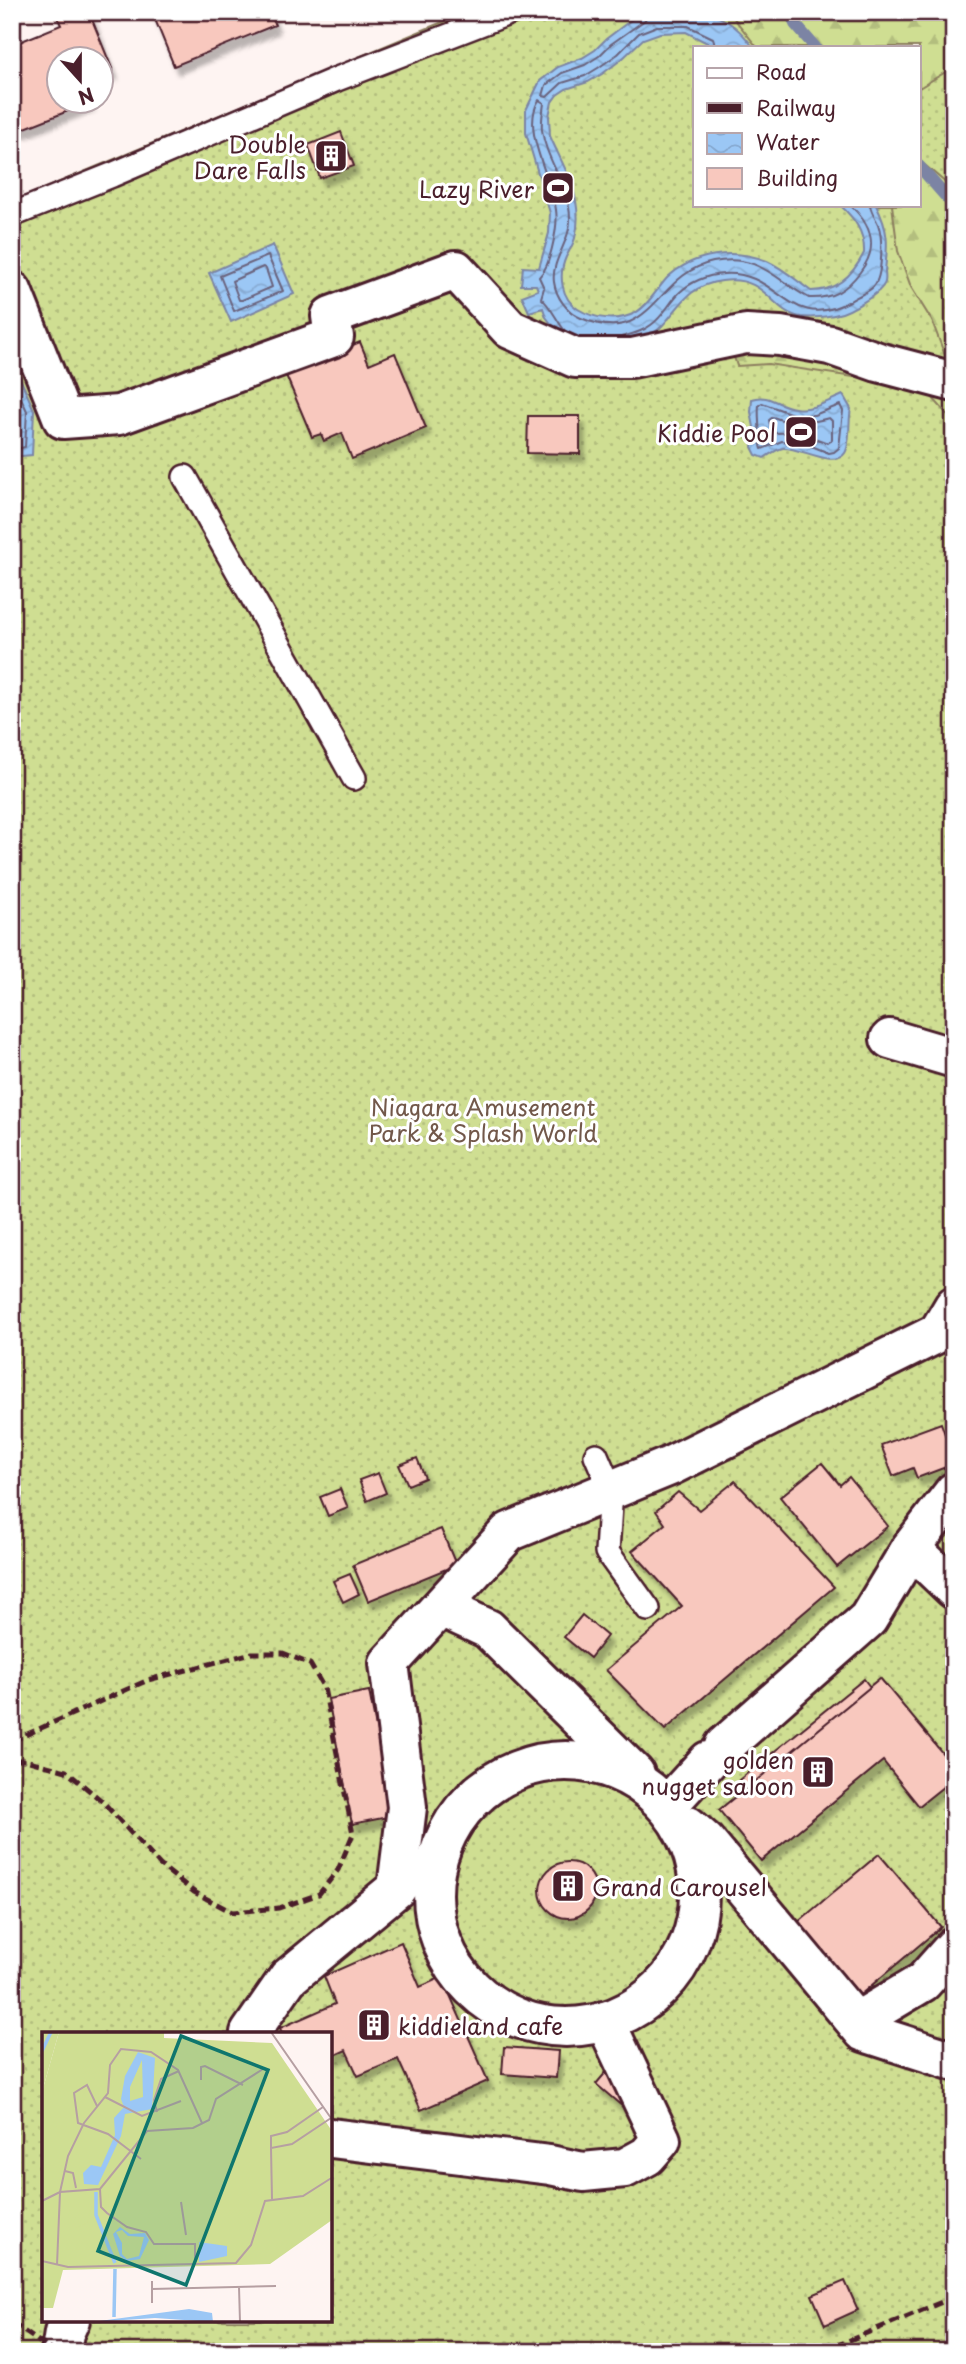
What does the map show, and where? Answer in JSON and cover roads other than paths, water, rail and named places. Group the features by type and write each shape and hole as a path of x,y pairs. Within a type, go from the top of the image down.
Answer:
{"street":[{"path":"12,291 63,419 120,415 334,337 331,316 456,270 510,329 575,358 632,358 746,334 780,336 830,345 878,362 954,382"},
{"path":"890,1039 954,1058"},
{"path":"251,2032 288,1979 397,1888 407,1807 389,1663 509,1532 670,1466 938,1333 954,1306"},
{"path":"667,1806 716,1754 868,1619 911,1548 954,1492"},
{"path":"911,1548 954,1589"},
{"path":"441,1607 488,1629 705,1841 864,2032 954,2061"},
{"path":"587,1762 631,1777 667,1806 689,1841 700,1881 697,1923 682,1961 655,1993 620,2016 605,2021 580,2027 539,2025 500,2010 464,1981 441,1941 432,1896 440,1850 462,1810 498,1780 541,1763 587,1762"},
{"path":"856,2022 923,1982 954,1947"},
{"path":"332,2138 550,2165 583,2172 625,2168 647,2156 661,2140 605,2021"},
{"path":"61,2352 64,2333 70,2322"}],"lane":[{"path":"12,215 125,170 337,79 510,12"},
{"path":"185,477 354,778"},
{"path":"596,1455 611,1490 607,1552 648,1609"}],"water":[{"name":"Lazy River","path":"651,12 708,14 731,24 752,46 713,46 686,32 660,33 643,39 602,74 566,89 552,102 549,116 550,136 572,185 577,210 575,238 562,271 563,286 572,304 591,315 606,318 628,316 644,307 667,278 677,270 701,258 728,254 767,261 811,291 829,288 849,275 864,253 863,238 858,226 841,206 876,206 883,222 887,245 885,281 872,296 843,313 801,317 791,314 749,283 722,281 695,291 654,333 642,339 627,341 563,339 546,317 543,308 529,312 522,296 538,290 536,285 521,285 523,267 539,268 549,233 550,213 526,133 526,110 540,81 558,67 595,50 635,17"},
{"path":"273,245 294,294 231,322 209,273"},
{"path":"12,360 34,410 32,455 12,457"},
{"name":"Kiddie Pool","path":"843,395 851,409 848,444 845,453 840,457 825,458 783,448 764,458 756,455 752,447 752,399 769,399 801,409 820,405"}],"waterway":[{"path":"790,12 795,24 814,46"},
{"path":"920,167 954,206"}],"railway":[{"path":"12,1741 148,1680 252,1653 283,1653 310,1664 324,1688 353,1834 338,1870 319,1894 279,1908 232,1912 194,1892 160,1865 103,1802 66,1771 25,1760 12,1760"},
{"path":"821,2352 954,2297"},
{"path":"12,2323 54,2352"}],"place":[{"name":"Double Dare Falls","path":"331,156"},
{"name":"Lazy River","path":"558,188"},
{"name":"Kiddie Pool","path":"801,432"},
{"name":"golden nugget saloon","path":"818,1772"},
{"name":"Grand Carousel","path":"568,1886"},
{"name":"kiddieland cafe","path":"374,2025"}],"park label":[{"name":"Niagara Amusement Park & Splash World","path":"483,1119"}]}
